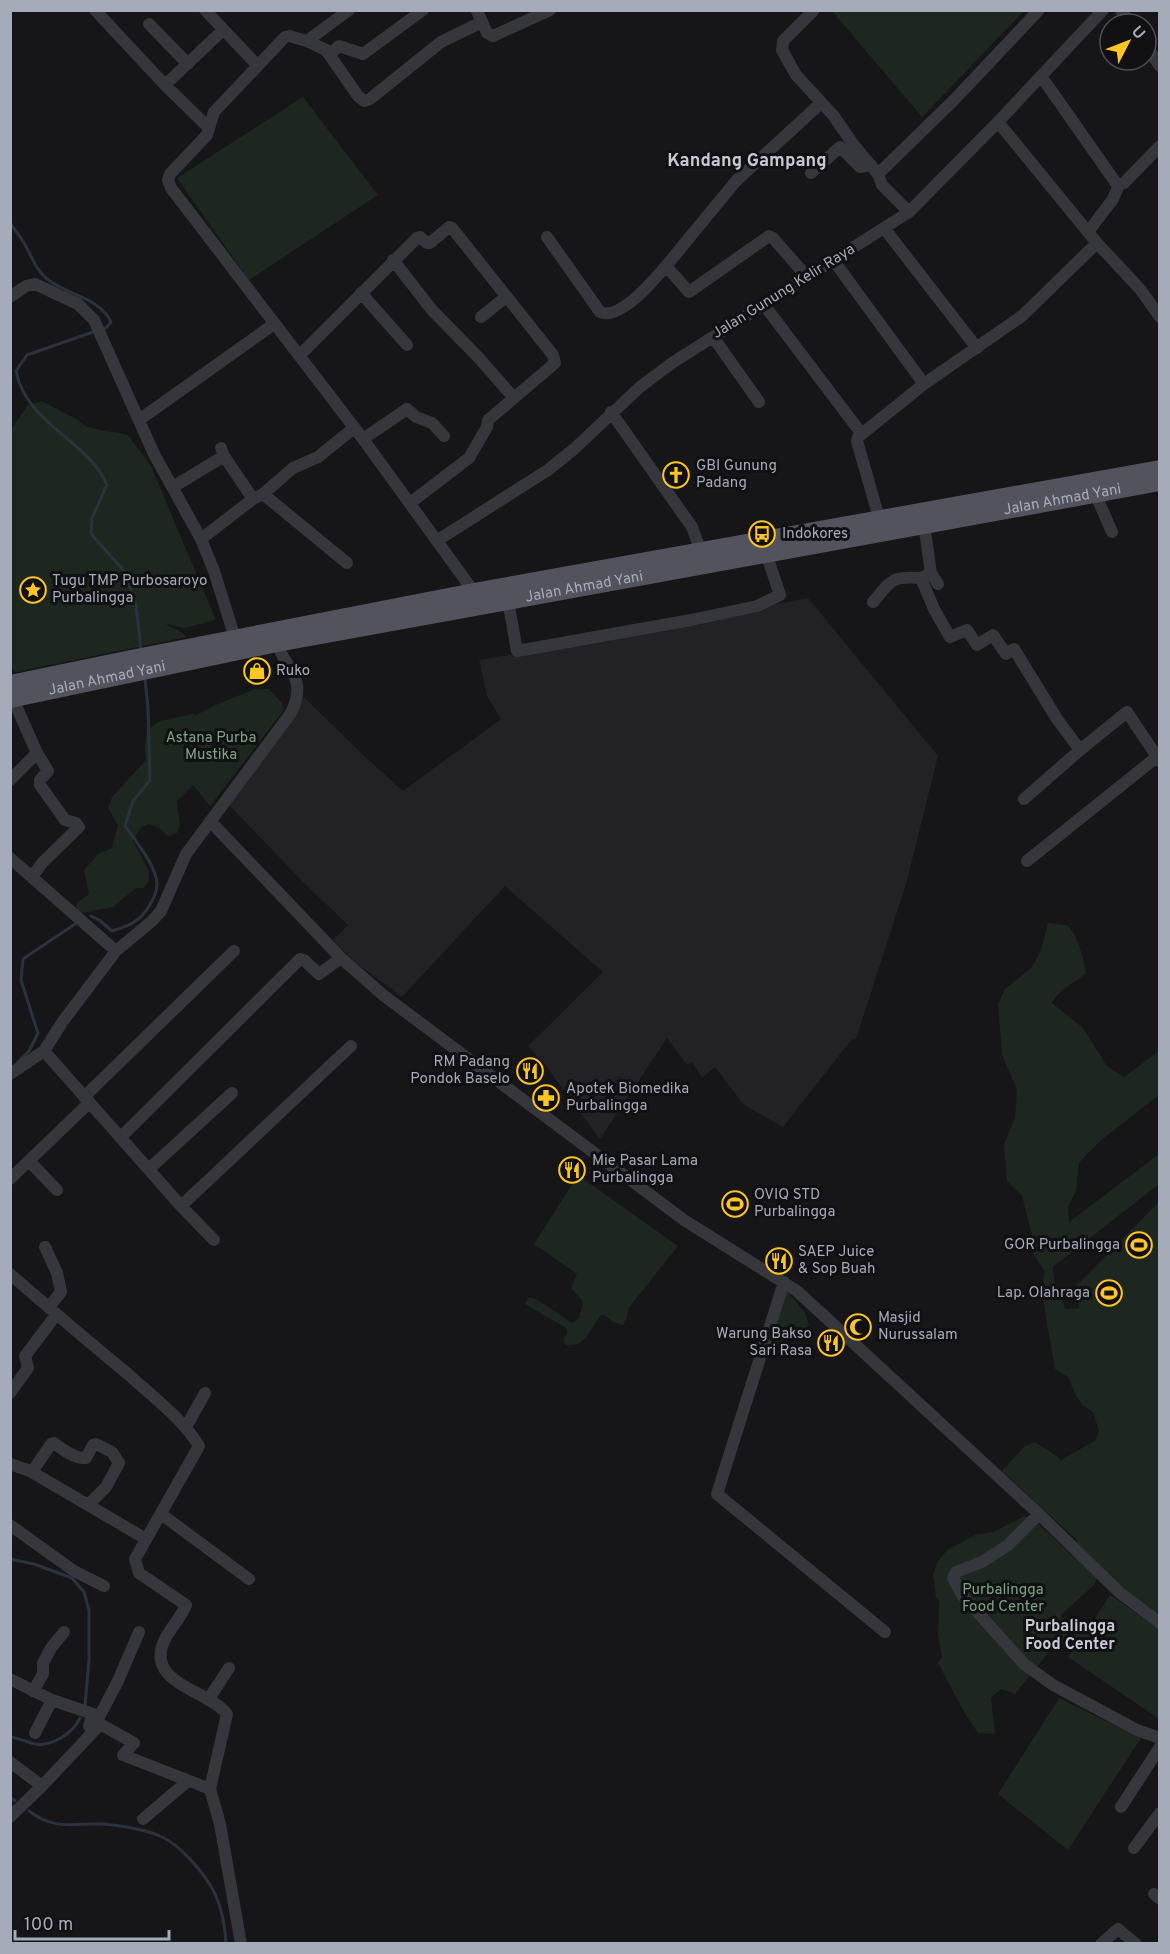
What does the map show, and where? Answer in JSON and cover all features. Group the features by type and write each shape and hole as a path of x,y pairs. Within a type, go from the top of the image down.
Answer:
{"main road":[{"name":"Jalan Ahmad Yani","path":"11,694 139,664 275,637 881,525 1160,469"},
{"name":"Jalan Ahmad Yani","path":"881,525 924,524 1160,482"},
{"name":"Jalan Ahmad Yani","path":"139,664 235,638 275,637 474,592 506,593"}],"street":[{"path":"95,10 165,86 209,128"},
{"path":"205,10 257,64"},
{"path":"307,41 349,10"},
{"path":"330,54 339,46 363,54 423,10"},
{"path":"474,592 363,439 168,183 170,174 207,135 214,112 285,37 290,36 323,48 330,54 361,100 367,100 433,48 479,17 488,33 493,36 529,15 550,10"},
{"path":"814,10 781,45 785,57 818,106 840,124 903,216"},
{"path":"870,168 954,100 1039,10"},
{"name":"Jalan Gunung Kelir Raya","path":"438,540 548,470 574,449 640,387 674,362 903,216 998,122 1102,11"},
{"path":"149,24 188,63"},
{"path":"165,86 223,30"},
{"path":"1041,76 1111,178 1119,185"},
{"path":"547,237 600,312 608,314 635,299 666,266 736,181 818,106"},
{"path":"998,122 1097,243 1140,289 1160,317"},
{"path":"1088,232 1113,199 1119,185 1124,183 1160,146"},
{"path":"811,173 840,147 870,168"},
{"path":"299,356 417,238 420,237 430,243 447,227 451,227 556,361 488,420 486,429 469,458 410,503"},
{"path":"884,228 977,348"},
{"path":"666,266 688,292 769,236 808,278"},
{"path":"881,525 856,441 861,433 924,384 1022,316 1097,243"},
{"path":"393,260 432,310 514,398"},
{"path":"834,261 924,384"},
{"path":"10,297 26,286 35,284 78,304 94,320 154,454 201,539 214,571 235,638"},
{"path":"361,293 407,345"},
{"path":"481,317 506,297"},
{"path":"765,306 861,433"},
{"path":"139,420 274,324"},
{"path":"713,336 759,402"},
{"path":"363,439 406,409 416,417 432,423 444,436"},
{"path":"612,412 692,527 702,557"},
{"path":"201,539 293,468 318,457 354,428"},
{"path":"173,487 222,452 258,497 347,562"},
{"path":"1095,493 1112,532"},
{"path":"924,524 934,609 950,637 967,630 976,645 993,635 1006,654 1014,650 1057,719 1080,750"},
{"path":"506,593 517,651 653,628 757,606 780,596 773,544"},
{"path":"873,602 892,580 930,578"},
{"path":"10,1074 44,1051 63,1020 116,951 161,911 186,854 291,713 299,694 296,678 275,637"},
{"path":"11,694 37,753 48,771 40,780 40,785 65,820 76,823 79,827 43,862 32,877"},
{"path":"1024,800 1127,712 1158,755 1027,861"},
{"path":"10,780 37,753"},
{"path":"210,821 340,958 383,994 684,1220 730,1251 784,1282 823,1315 1039,1514 1120,1593 1160,1623"},
{"path":"10,858 116,951"},
{"path":"10,1179 234,951"},
{"path":"121,1137 300,959 319,974 340,958"},
{"path":"181,1206 351,1046"},
{"path":"44,1051 214,1240"},
{"path":"148,1169 232,1093"},
{"path":"29,1161 57,1190"},
{"path":"10,1393 28,1368 26,1356 61,1292 57,1274 45,1247"},
{"path":"10,1274 152,1395 186,1427 188,1434 198,1446 135,1559 139,1573 186,1605 165,1641 160,1662 180,1683 221,1707 227,1714 210,1789 220,1824 241,1944"},
{"path":"784,1282 717,1494 885,1632"},
{"path":"186,1427 205,1393"},
{"path":"32,1472 54,1443 82,1459 86,1458 93,1445 96,1444 112,1452 119,1463 106,1486 88,1505"},
{"path":"10,1464 32,1472 146,1539"},
{"path":"160,1514 249,1579"},
{"path":"1039,1514 1008,1545 982,1562 956,1572 954,1582 963,1596 1024,1664 1053,1685 1137,1730 1160,1738"},
{"path":"10,1525 74,1570 104,1586"},
{"path":"33,1690 43,1674 43,1663 51,1648 64,1632"},
{"path":"10,1679 99,1717 118,1681 139,1632"},
{"path":"208,1700 229,1668"},
{"path":"35,1733 58,1701"},
{"path":"93,1714 89,1726 93,1732"},
{"path":"10,1817 100,1724 134,1743 123,1755 210,1789"},
{"path":"1121,1807 1160,1747"},
{"path":"10,1762 42,1786"},
{"path":"143,1819 188,1781"},
{"path":"1134,1848 1160,1813"},
{"path":"1101,1944 1118,1929 1136,1944"}],"shaded area":[{"path":"808,598 938,756 906,884 856,1039 851,1040 783,1127 744,1105 715,1067 702,1078 692,1062 687,1065 667,1038 600,1139 545,1065 528,1046 603,972 505,886 402,997 355,962 333,940 348,925 229,805 304,697 403,791 501,719 487,696 479,660"}],"green space":[{"path":"832,11 1024,11 922,117"},
{"path":"303,97 378,195 249,280 177,178"},
{"path":"42,401 87,427 128,435 151,466 216,620 184,628 165,624 187,637 15,672 11,667 11,429 28,405"},
{"name":"Astana Purba Mustika","path":"255,689 269,689 282,703 284,710 210,806 193,785 177,801 180,824 177,833 168,836 159,828 149,824 141,827 133,841 148,869 149,881 143,888 136,888 113,907 81,913 77,910 77,903 89,894 84,870 98,854 112,848 118,825 108,808 112,797 146,760 145,746 149,729 161,721 196,715"},
{"path":"1048,923 1067,925 1071,930 1080,948 1086,973 1063,990 1052,1003 1083,1028 1107,1066 1124,1077 1159,1051 1159,1095 1100,1141 1079,1163 1076,1191 1068,1207 1069,1222 1159,1154 1159,1184 1053,1267 1054,1278 1065,1309 1080,1308 1074,1296 1075,1287 1159,1202 1159,1619 1132,1600 1078,1548 1077,1540 1002,1471 1024,1447 1034,1442 1061,1460 1096,1440 1099,1431 1093,1412 1082,1405 1068,1377 1055,1369 1044,1304 1045,1272 1033,1253 1033,1239 1022,1196 1007,1181 1004,1144 1015,1118 1017,1089 1002,1055 998,1004 1005,989 1032,967 1041,950"},
{"path":"578,1175 678,1246 628,1309 623,1325 601,1315 582,1341 578,1344 566,1345 563,1340 567,1333 566,1328 525,1304 529,1297 538,1300 572,1323 579,1318 583,1302 571,1288 577,1274 534,1244"},
{"path":"788,1292 805,1313 809,1325 790,1340 768,1346 771,1303"},
{"path":"1024,1516 1035,1521 1097,1578 1094,1585 1061,1616 1068,1621 1079,1623 1086,1632 1110,1595 1159,1629 1159,1719 1068,1657 1072,1651 1054,1646 1015,1694 1001,1689 991,1698 995,1734 978,1733 964,1712 938,1663 942,1657 938,1635 939,1600 936,1597 933,1575 937,1563 947,1550 975,1535 993,1532"},
{"path":"1059,1698 1141,1738 1068,1850 998,1794"}],"waterway":[{"path":"10,223 45,277 92,303 106,314 111,322 102,329"},
{"path":"96,331 27,355 16,371 22,389 32,405 44,419 87,456 107,485 92,518 91,534 125,572 136,605 141,650"},
{"path":"91,916 112,931 123,927 142,916 156,890 156,877 153,870 145,854 125,826 133,801 150,780 145,678"},
{"path":"18,1062 29,1051 38,1033 21,980 23,959 75,924"},
{"path":"10,1559 34,1564 72,1578 84,1592 89,1610 89,1659 85,1706"},
{"path":"10,1737 35,1744 48,1743 67,1734 80,1718"},
{"path":"10,1797 15,1801"},
{"path":"29,1811 56,1824 104,1824 126,1827 149,1832 169,1841 191,1860 213,1890 222,1916 226,1944"}],"place":[{"name":"GBI Gunung Padang","path":"676,475"},
{"name":"Indokores","path":"762,534"},
{"name":"Tugu TMP Purbosaroyo Purbalingga","path":"33,590"},
{"name":"Ruko","path":"257,671"},
{"name":"RM Padang Pondok Baselo","path":"530,1071"},
{"name":"Apotek Biomedika Purbalingga","path":"546,1098"},
{"name":"Mie Pasar Lama Purbalingga","path":"572,1170"},
{"name":"OVIQ STD Purbalingga","path":"735,1204"},
{"name":"GOR Purbalingga","path":"1139,1245"},
{"name":"SAEP Juice & Sop Buah","path":"779,1261"},
{"name":"Lap. Olahraga","path":"1109,1293"},
{"name":"Masjid Nurussalam","path":"858,1327"},
{"name":"Warung Bakso Sari Rasa","path":"831,1343"}],"district":[{"name":"Kandang Gampang","path":"747,161"},
{"name":"Purbalingga Food Center","path":"1070,1636"}]}
